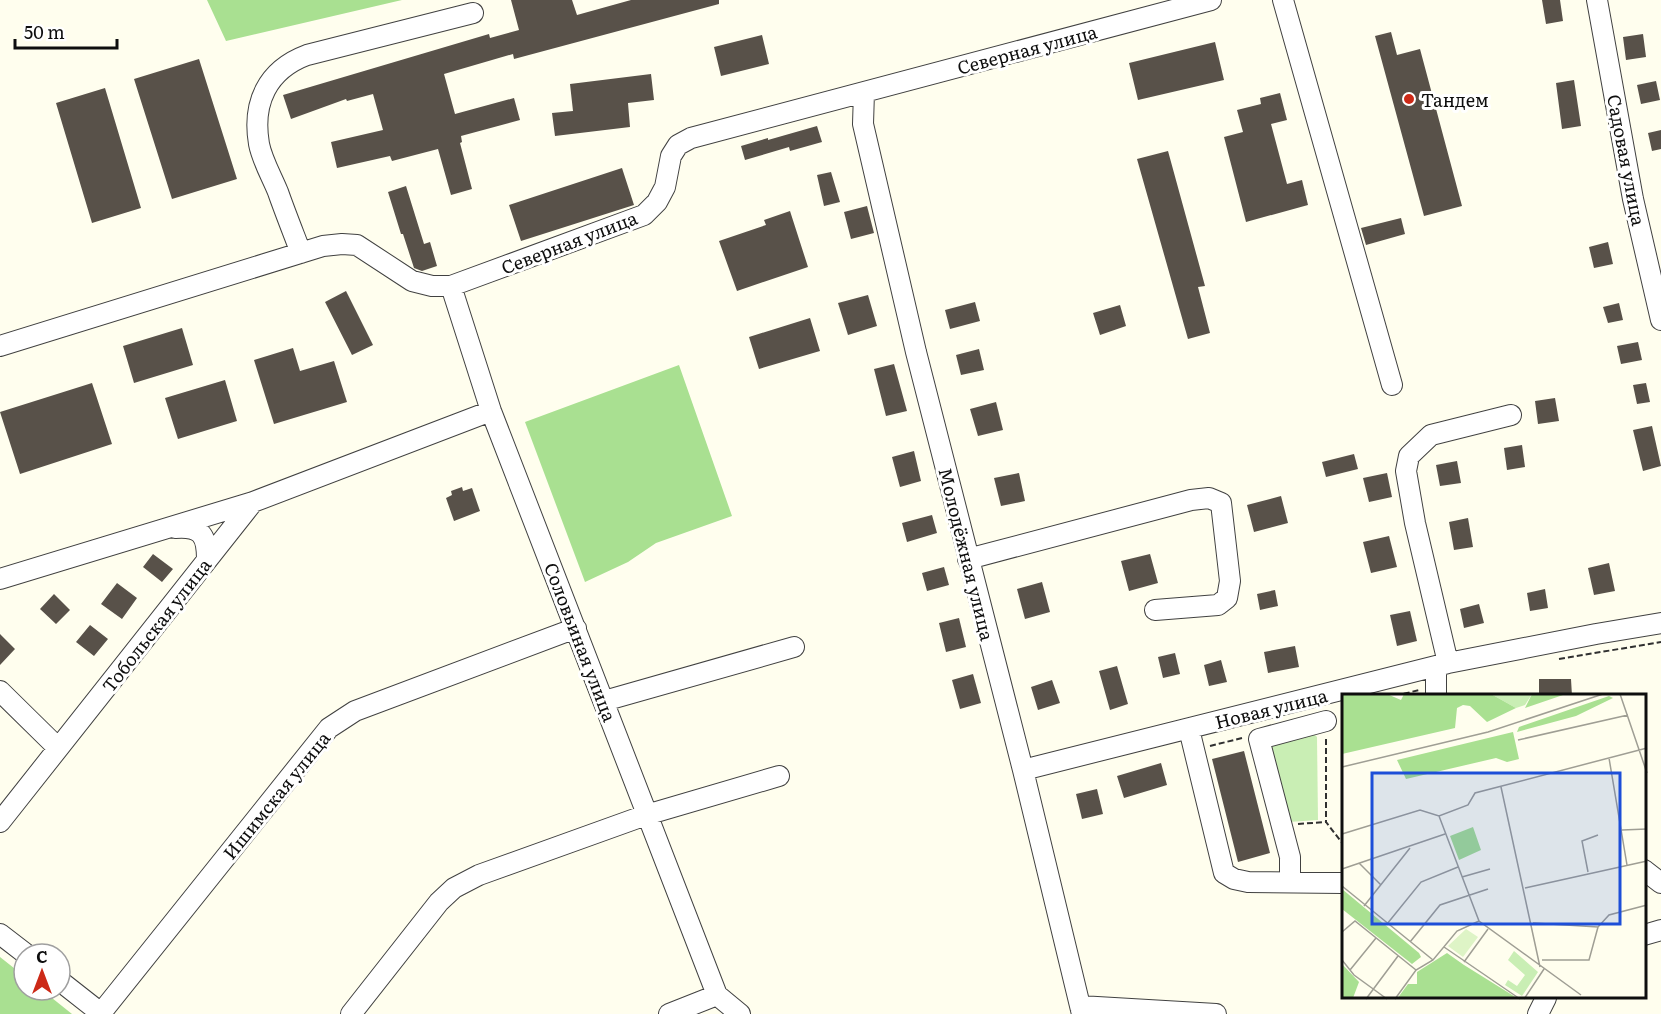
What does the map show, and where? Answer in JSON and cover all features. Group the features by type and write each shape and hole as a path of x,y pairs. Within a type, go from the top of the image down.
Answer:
{"street":[{"name":"Северная улица","path":"0,346 323,246 357,245 412,281 432,286 451,286 644,215 657,202 665,187 671,156 678,145 691,138 1211,0"},
{"path":"1283,0 1392,385"},
{"name":"Садовая улица","path":"1597,0 1633,199 1661,320"},
{"path":"301,253 260,146 259,110 264,90 275,75 291,61 307,55 473,13"},
{"name":"Молодёжная улица","path":"864,92 863,124 916,352 1023,770 1081,1010"},
{"name":"Соловьиная улица","path":"451,286 491,411 717,995"},
{"path":"0,579 253,502 491,411"},
{"path":"1439,677 1406,471 1409,456 1431,435 1510,415"},
{"path":"968,560 1191,500 1209,498 1221,502 1230,581 1227,598 1218,605 1155,610"},
{"name":"Тобольская улица","path":"0,822 253,502"},
{"path":"167,528 186,527 198,530 204,536 207,559"},
{"name":"Новая улица","path":"1357,694 1439,677 1596,634 1661,623"},
{"name":"Ишимская улица","path":"101,1014 329,728 355,711 576,628"},
{"path":"603,701 794,647"},
{"path":"0,691 58,748"},
{"name":"Новая улица","path":"1023,770 1189,729 1342,697"},
{"path":"1290,882 1290,858 1259,739 1326,721"},
{"path":"1189,729 1224,873 1234,879 1248,882 1342,883"},
{"path":"351,1014 439,902 454,888 479,875 646,816 779,776"},
{"path":"1646,872 1661,884"},
{"path":"1646,934 1661,930"},
{"path":"0,934 12,943"},
{"path":"72,991 101,1014"},
{"path":"669,1014 717,995 740,1014"},
{"path":"1538,1014 1546,999"},
{"path":"1081,1010 1216,1014"}],"path":[{"path":"1558,660 1661,642"},
{"path":"1400,694 1439,677"},
{"path":"1326,721 1326,822 1342,843"},
{"path":"1208,747 1242,738"},
{"path":"1282,825 1326,822"}],"green space":[{"path":"207,0 402,0 226,41"},
{"path":"679,365 732,516 656,543 628,562 585,582 525,422"},
{"path":"1311,731 1317,737 1318,820 1289,822 1265,742"},
{"path":"0,957 12,966 12,1002 57,1002 72,1014 0,1014"}],"building":[{"path":"511,0 572,0 577,15 631,0 719,0 719,4 514,59 513,54 444,74 455,114 514,98 520,120 461,136 462,142 460,143 472,189 451,195 438,149 392,161 390,156 337,168 331,142 383,130 373,94 347,101 346,99 291,119 283,95 489,34 490,38 519,30"},
{"path":"1542,0 1560,0 1563,21 1546,24"},
{"path":"1391,32 1397,55 1420,49 1462,206 1424,216 1375,36"},
{"path":"1643,34 1646,57 1626,60 1623,37"},
{"path":"762,35 769,64 721,76 714,47"},
{"path":"1215,42 1224,80 1138,100 1129,63"},
{"path":"199,59 237,179 172,199 134,79"},
{"path":"651,74 654,100 628,103 630,127 555,136 552,113 573,111 570,84"},
{"path":"1574,80 1581,126 1562,129 1556,83"},
{"path":"1656,81 1660,100 1641,104 1637,85"},
{"path":"105,88 141,208 92,223 56,103"},
{"path":"1280,93 1287,120 1271,124 1287,184 1302,180 1308,205 1246,222 1224,137 1243,132 1237,110 1261,104 1260,98"},
{"path":"817,126 822,142 790,151 789,147 745,160 741,146"},
{"path":"1661,130 1661,149 1652,151 1648,133"},
{"path":"1168,151 1205,286 1198,287 1210,333 1188,339 1137,159"},
{"path":"622,168 634,205 521,241 509,205"},
{"path":"831,172 840,202 824,206 817,175"},
{"path":"406,186 424,244 430,242 437,266 422,271 414,268 388,192"},
{"path":"867,206 874,233 851,239 844,212"},
{"path":"790,211 808,267 737,291 719,241 766,225 764,220"},
{"path":"1401,218 1405,234 1366,245 1361,228"},
{"path":"1608,242 1613,264 1594,268 1589,247"},
{"path":"346,291 373,345 352,355 325,302"},
{"path":"868,295 877,326 848,335 838,303"},
{"path":"975,302 980,321 950,329 945,310"},
{"path":"1619,303 1623,320 1608,323 1603,307"},
{"path":"1120,305 1126,326 1100,335 1093,313"},
{"path":"810,318 820,351 759,369 749,337"},
{"path":"182,328 193,365 134,383 123,346"},
{"path":"1638,342 1642,360 1621,364 1617,346"},
{"path":"293,348 300,371 334,361 347,402 274,424 254,360"},
{"path":"979,349 984,370 961,375 956,355"},
{"path":"894,364 907,411 886,416 874,369"},
{"path":"225,380 237,421 178,439 165,398"},
{"path":"92,383 112,444 20,474 0,412"},
{"path":"1646,383 1650,402 1637,404 1633,385"},
{"path":"1555,398 1559,421 1538,424 1535,401"},
{"path":"996,402 1003,430 978,436 970,409"},
{"path":"1652,426 1661,466 1643,471 1633,430"},
{"path":"1522,445 1525,467 1507,470 1504,448"},
{"path":"914,451 921,481 900,487 892,457"},
{"path":"1354,454 1358,469 1326,477 1322,462"},
{"path":"1457,461 1461,483 1440,486 1436,465"},
{"path":"1019,473 1025,501 1001,506 994,478"},
{"path":"1387,473 1392,497 1369,502 1363,478"},
{"path":"462,487 463,491 472,488 480,511 454,521 446,498 452,495 451,491"},
{"path":"1281,496 1288,523 1254,532 1247,505"},
{"path":"932,515 937,533 907,542 902,523"},
{"path":"1468,518 1473,547 1454,550 1449,522"},
{"path":"1389,536 1397,567 1371,573 1363,542"},
{"path":"153,554 173,569 162,582 143,567"},
{"path":"1150,554 1158,583 1129,591 1121,561"},
{"path":"1609,563 1615,591 1594,595 1588,568"},
{"path":"944,567 949,585 927,591 922,573"},
{"path":"1042,582 1050,612 1025,619 1017,589"},
{"path":"117,583 137,598 122,619 101,604"},
{"path":"1545,589 1548,608 1530,611 1527,593"},
{"path":"1275,590 1278,606 1260,610 1257,594"},
{"path":"54,594 70,610 56,624 40,609"},
{"path":"1479,604 1484,623 1464,628 1460,609"},
{"path":"1410,611 1417,641 1397,646 1390,615"},
{"path":"959,618 966,647 946,652 939,623"},
{"path":"90,625 108,639 94,656 76,642"},
{"path":"0,634 15,649 0,665"},
{"path":"1295,646 1299,667 1268,673 1264,652"},
{"path":"1175,653 1180,674 1163,678 1158,657"},
{"path":"1221,660 1227,682 1209,686 1204,665"},
{"path":"1117,666 1128,704 1110,710 1099,671"},
{"path":"973,674 981,703 960,709 952,680"},
{"path":"1539,679 1571,679 1572,694 1539,694"},
{"path":"1052,680 1060,703 1038,710 1031,687"},
{"path":"1244,751 1270,853 1238,862 1212,759"},
{"path":"1161,763 1167,785 1124,798 1117,776"},
{"path":"1097,789 1103,814 1082,819 1076,794"}],"place":[{"name":"Тандем","path":"1409,99"}]}
